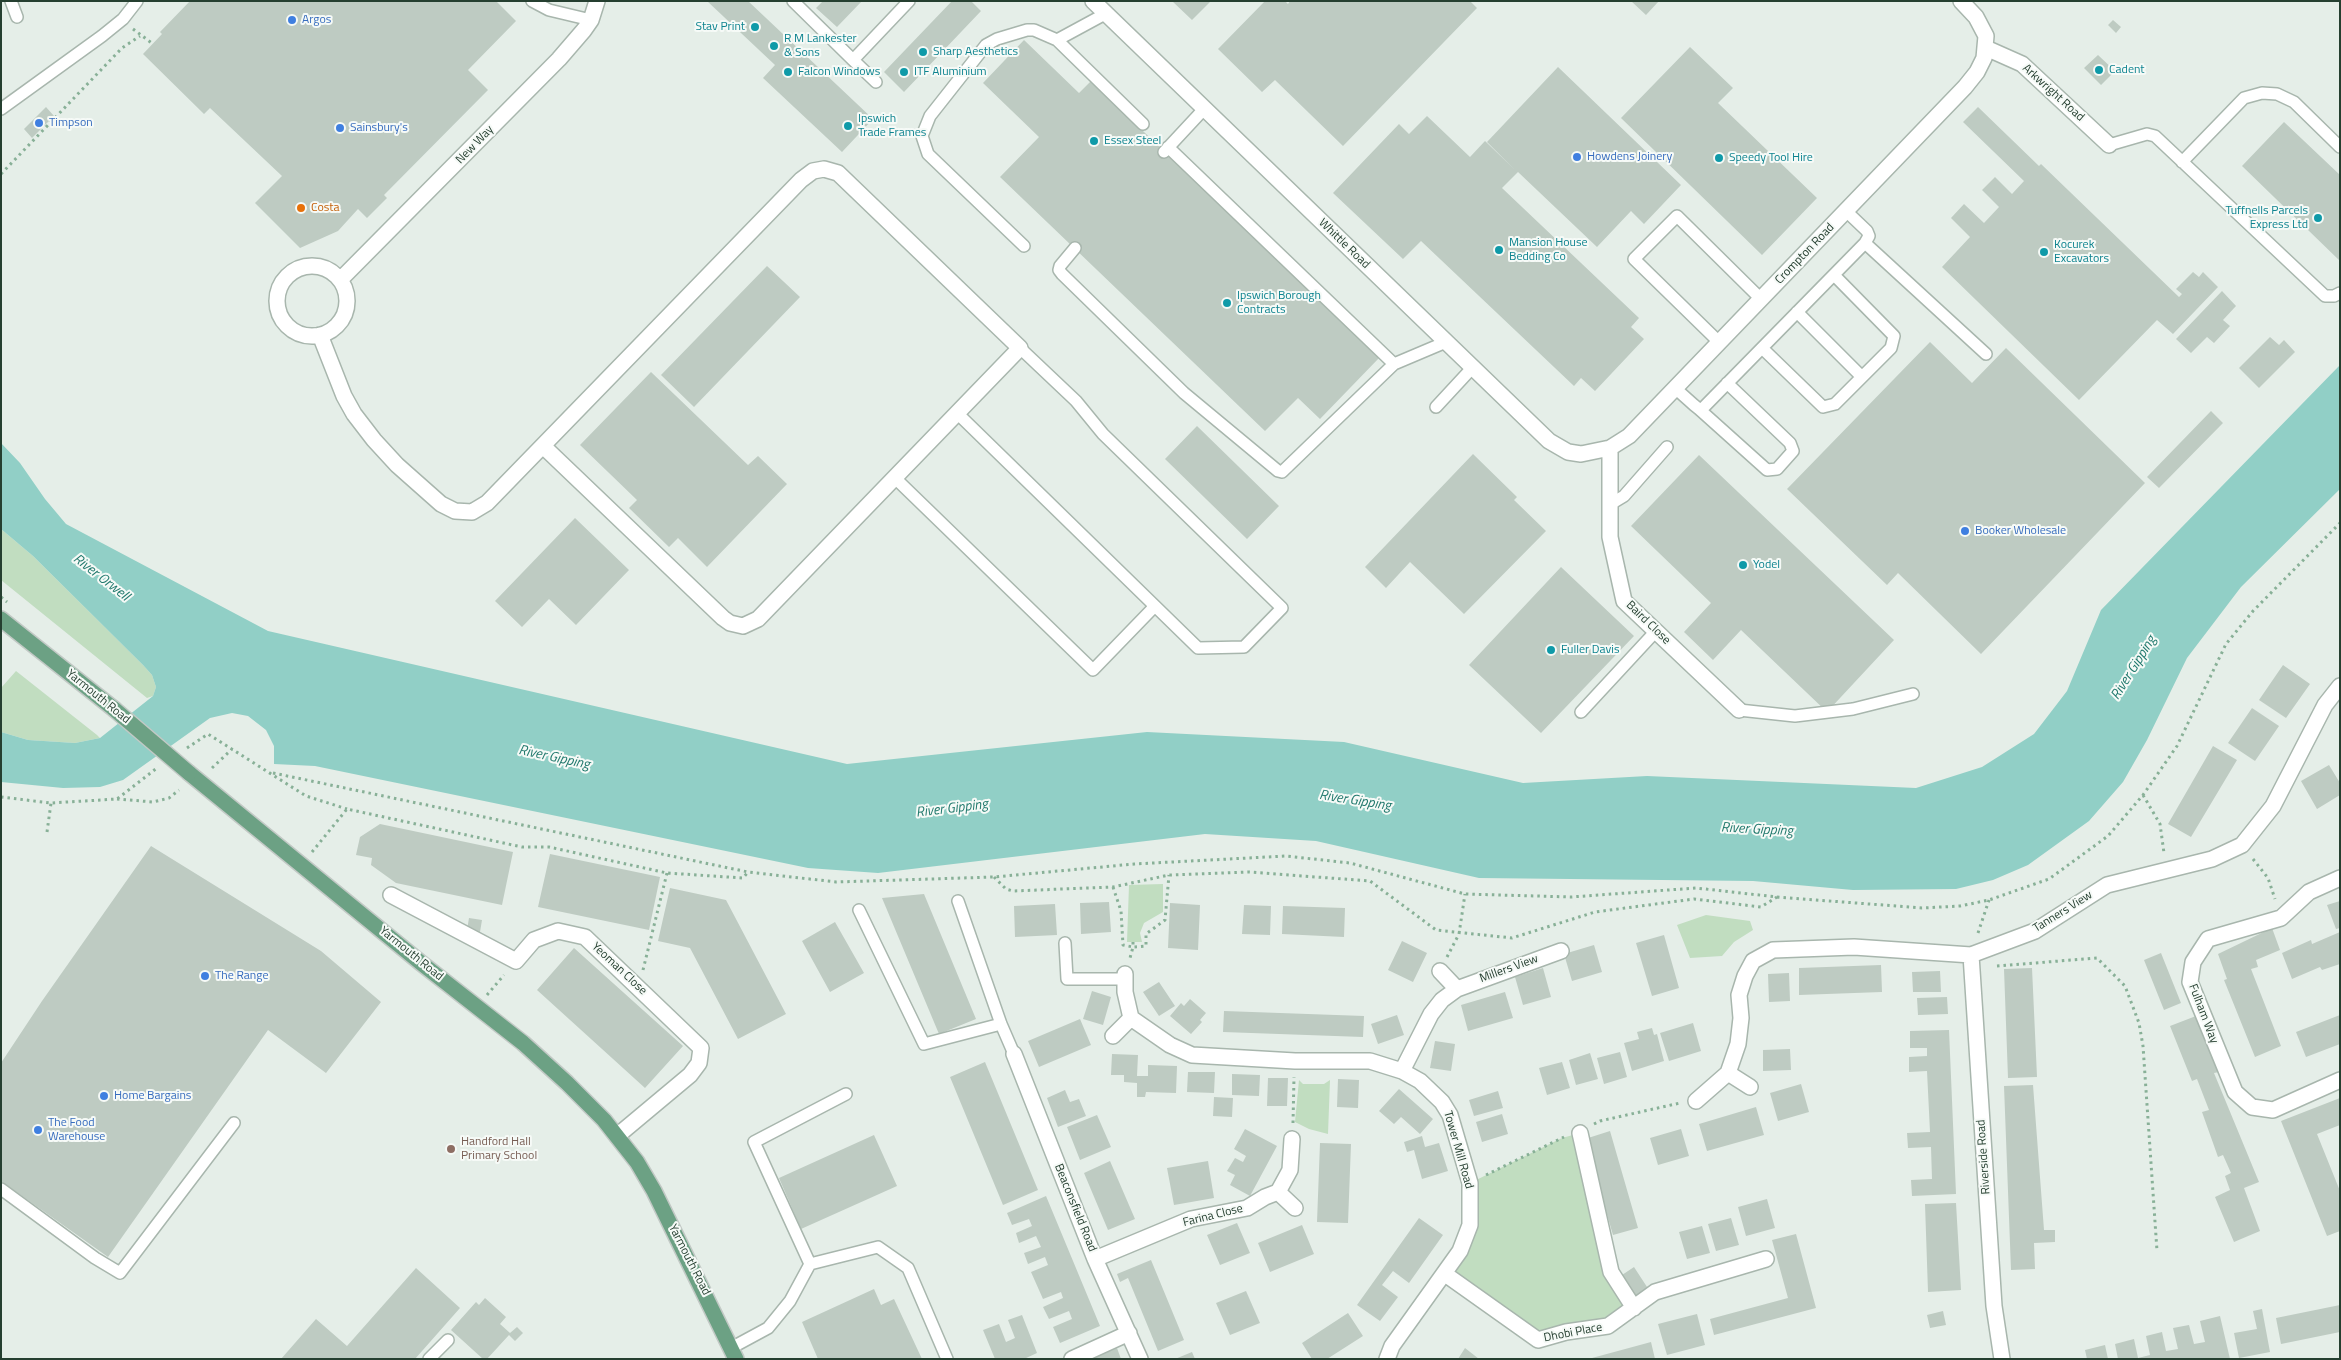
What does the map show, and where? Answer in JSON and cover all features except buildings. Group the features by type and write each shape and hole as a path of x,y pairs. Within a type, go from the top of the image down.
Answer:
{"main road":[{"name":"Yarmouth Road","path":"1,619 114,709 421,963 523,1043 567,1083 617,1136 654,1190 734,1353"}],"street":[{"name":"New Way","path":"340,280 580,36 591,20 597,1"},
{"name":"Whittle Road","path":"1093,1 1446,342 1558,446 1568,452 1581,454 1610,448"},
{"path":"1961,1 1982,26 1986,36 1986,48"},
{"name":"Arkwright Road","path":"1986,48 2022,64 2109,145"},
{"name":"Crompton Road","path":"1610,448 1629,436 1965,87 1977,72 1986,48"},
{"path":"320,335 344,396 364,428 397,465 448,509 463,512 479,508 543,446 801,180 818,169 838,173 1020,348 758,620 743,626 730,623 723,618 543,446"},
{"path":"310,266 324,268 340,280 347,298 346,308 337,325 320,335 300,334 284,322 276,304 280,284 295,270 310,266"},
{"name":"Baird Close","path":"1610,448 1610,537 1624,601 1739,710"},
{"name":"Tanners View","path":"1696,1101 1728,1073 1738,1044 1741,1018 1739,995 1744,976 1753,961 1773,950 1854,947 1972,961 2035,931 2107,885 2212,859 2242,845 2273,806 2325,705 2340,686"},
{"name":"Fulham Way","path":"2340,878 2309,892 2281,918 2208,939 2193,962 2190,982 2235,1092 2252,1107 2273,1110 2340,1080"},
{"path":"391,895 516,961"},
{"name":"Yeoman Close","path":"516,961 534,940 558,932 586,937 701,1048 699,1063 690,1075 617,1136"},
{"name":"Millers View","path":"1402,1071 1431,1014 1442,1000 1458,989 1561,951"},
{"name":"Riverside Road","path":"1972,961 1994,1306 2002,1359"},
{"path":"1440,971 1458,989"},
{"path":"1112,1036 1132,1018 1125,992 1125,977"},
{"name":"Tower Mill Road","path":"1132,1018 1170,1045 1192,1055 1295,1061 1370,1061 1402,1071 1420,1081 1442,1102 1450,1115 1470,1183 1470,1225 1460,1251 1392,1346 1387,1359"},
{"name":"Beaconsfield Road","path":"1014,1054 1095,1259 1140,1359"},
{"path":"1728,1073 1750,1087"},
{"path":"1580,1133 1611,1272 1634,1308"},
{"path":"1292,1139 1290,1170 1278,1192 1295,1208"},
{"name":"Farina Close","path":"1095,1259 1191,1219 1247,1208 1265,1196 1278,1192"},
{"name":"Dhobi Place","path":"1445,1274 1538,1340 1566,1332 1608,1326 1654,1292 1766,1259"},
{"path":"1072,1359 1129,1333"}],"lane":[{"path":"11,1 17,17"},
{"path":"1,109 102,36 122,19 137,1"},
{"path":"532,1 549,10 591,20"},
{"path":"793,1 876,82"},
{"path":"853,60 909,1"},
{"path":"1057,40 1105,14"},
{"path":"1024,246 928,154 922,136 930,116 986,45 996,39 1027,30 1034,30 1057,40 1143,124"},
{"path":"2182,162 2244,98 2262,93 2277,94 2294,102 2340,147"},
{"path":"1204,109 1166,149 1394,364"},
{"path":"2109,145 2147,134 2155,136 2325,296 2340,293"},
{"path":"1699,409 1703,408 1866,243 1869,236 1867,231 1846,211"},
{"path":"1720,342 1634,259 1677,216 1761,299"},
{"path":"1866,243 1986,354"},
{"path":"1075,248 1060,266 1059,270 1062,274 1184,393 1278,471 1282,472 1394,364 1446,342"},
{"path":"1762,348 1823,408 1835,404 1891,348 1894,336 1834,275"},
{"path":"1797,312 1862,377"},
{"path":"957,414 1198,648 1244,647 1282,608 1103,434 1076,401 1020,348"},
{"path":"1436,407 1473,367"},
{"path":"1675,388 1767,470 1777,469 1793,450 1790,443 1727,383"},
{"path":"1609,505 1624,496 1667,447"},
{"path":"895,478 1093,670 1155,606"},
{"path":"1581,712 1656,631"},
{"path":"1739,710 1795,716 1853,709 1913,694"},
{"path":"958,901 1001,1024 1014,1054"},
{"path":"859,910 924,1044 1001,1024"},
{"path":"1064,943 1067,979 1125,977"},
{"path":"810,1264 754,1142 846,1094"},
{"path":"1,1189 95,1258 120,1273 234,1123"},
{"path":"734,1353 768,1328 790,1301 810,1264 878,1247 908,1268 947,1359"},
{"path":"429,1359 448,1340"}],"path":[{"path":"1,174 122,48 140,36"},
{"path":"273,773 748,872 836,882 994,877 1134,864 1286,856 1350,863 1465,894 1571,897 1696,888 1777,897 1922,908 1960,906 1989,900 2049,879 2108,836 2143,795 2177,746 2226,644 2253,611 2340,522"},
{"path":"185,750 208,734 273,773 306,796 347,809 522,847 549,847 667,873 743,878 748,872"},
{"path":"212,768 232,749"},
{"path":"117,799 162,765"},
{"path":"1,796 51,803 117,799 153,802 169,798 179,790"},
{"path":"2143,795 2160,824 2166,869"},
{"path":"47,832 51,803"},
{"path":"310,855 347,809"},
{"path":"2242,845 2268,878 2281,918"},
{"path":"994,877 1006,888 1014,891 1113,887 1169,875 1249,872 1370,881 1436,930 1459,934 1512,938 1595,912 1694,899 1761,907 1777,897"},
{"path":"640,988 667,873"},
{"path":"1113,887 1121,911 1123,945 1133,947 1146,946 1146,934 1165,920 1169,875"},
{"path":"1440,971 1459,934 1465,894"},
{"path":"1989,900 1972,961 2097,958 2125,986 2139,1023 2143,1046 2158,1252"},
{"path":"1125,977 1133,942"},
{"path":"487,995 516,961"},
{"path":"1292,1139 1295,1061"}],"green space":[{"path":"1,529 33,556 143,665 152,675 156,687 153,696 147,698 1,580"},
{"path":"16,671 100,738 75,743 28,740 1,732 1,688"},
{"path":"1163,884 1163,912 1144,923 1140,933 1142,942 1127,942 1129,885"},
{"path":"1706,915 1750,921 1753,930 1734,942 1722,956 1690,958 1677,925"},
{"path":"1299,1080 1303,1084 1324,1084 1330,1080 1328,1134 1309,1129 1295,1122"},
{"path":"1580,1133 1611,1272 1634,1308 1608,1326 1538,1340 1445,1274 1460,1251 1470,1183 1562,1138"}],"water":[{"path":"2340,365 2340,489 2241,587 2187,658 2147,740 2123,782 2089,821 2028,865 1993,880 1956,889 1853,890 1753,881 1479,878 1316,841 1205,834 878,873 808,868 315,766 274,764 274,746 266,730 248,716 232,713 210,718 123,780 100,787 63,788 1,782 1,732 28,740 75,743 100,738 153,696 156,687 152,675 143,665 33,556 1,529 1,443 20,463 45,499 66,524 268,631 847,764 1147,732 1344,742 1523,783 1647,776 1916,788 1982,767 2034,734 2067,691 2101,610"}],"place":[{"name":"Argos","path":"292,20"},
{"name":"Stav Print","path":"755,27"},
{"name":"R M Lankester & Sons","path":"774,46"},
{"name":"Sharp Aesthetics","path":"923,52"},
{"name":"Cadent","path":"2099,70"},
{"name":"Falcon Windows","path":"788,72"},
{"name":"ITF Aluminium","path":"904,72"},
{"name":"Timpson","path":"39,123"},
{"name":"Ipswich Trade Frames","path":"848,126"},
{"name":"Sainsbury's","path":"340,128"},
{"name":"Essex Steel","path":"1094,141"},
{"name":"Howdens Joinery","path":"1577,157"},
{"name":"Speedy Tool Hire","path":"1719,158"},
{"name":"Costa","path":"301,208"},
{"name":"Tuffnells Parcels Express Ltd","path":"2318,218"},
{"name":"Mansion House Bedding Co","path":"1499,250"},
{"name":"Kocurek Excavators","path":"2044,252"},
{"name":"Ipswich Borough Contracts","path":"1227,303"},
{"name":"Booker Wholesale","path":"1965,531"},
{"name":"Yodel","path":"1743,565"},
{"name":"Fuller Davis","path":"1551,650"},
{"name":"The Range","path":"205,976"},
{"name":"Home Bargains","path":"104,1096"},
{"name":"The Food Warehouse","path":"38,1130"},
{"name":"Handford Hall Primary School","path":"451,1149"}],"water label":[{"name":"River Orwell","path":"101,578"},
{"name":"River Gipping","path":"2134,668"},
{"name":"River Gipping","path":"554,758"},
{"name":"River Gipping","path":"1355,801"},
{"name":"River Gipping","path":"952,809"},
{"name":"River Gipping","path":"1757,830"}]}
